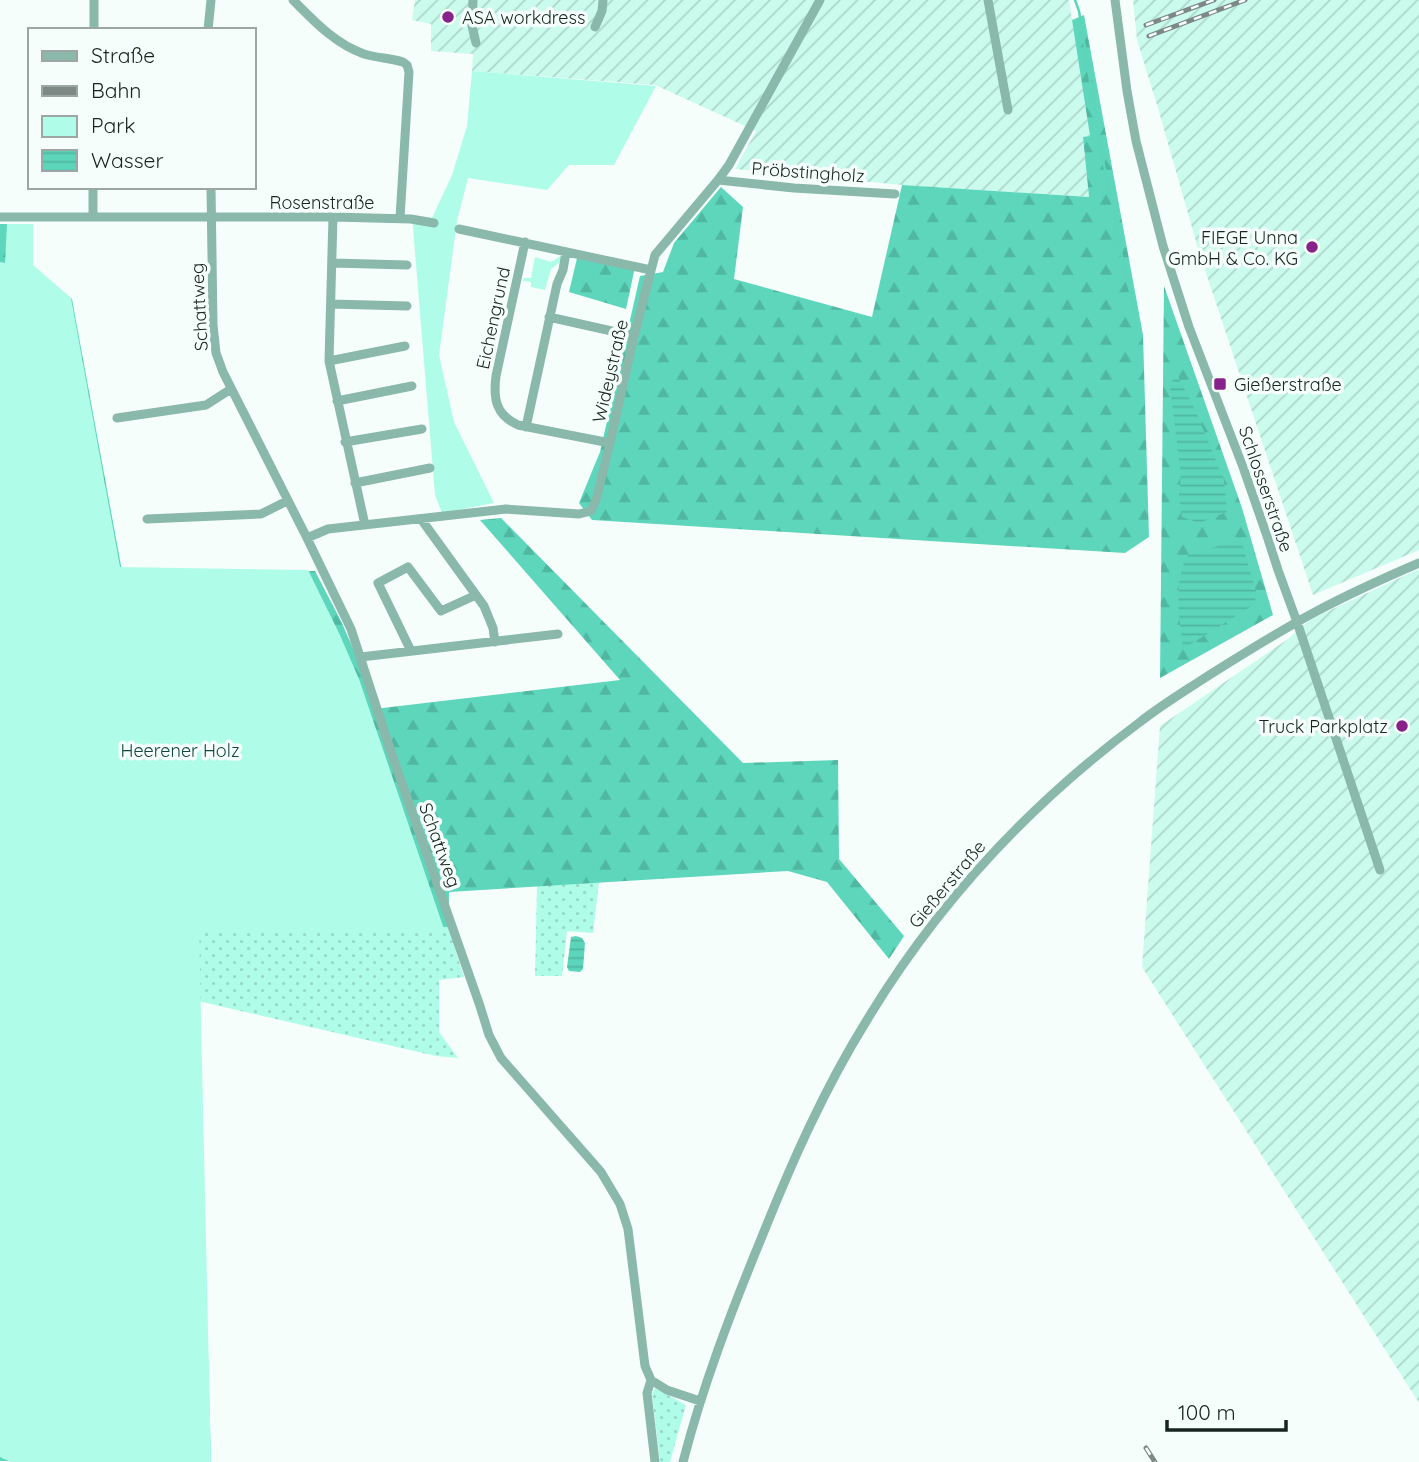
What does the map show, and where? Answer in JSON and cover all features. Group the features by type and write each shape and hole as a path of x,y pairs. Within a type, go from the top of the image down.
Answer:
{"street":[{"path":"94,0 94,28"},
{"path":"208,28 211,0"},
{"path":"293,0 320,27 348,47 363,54 407,65 409,72 400,218"},
{"path":"474,0 472,26 476,43"},
{"path":"595,27 602,11 603,0"},
{"name":"Wideystraße","path":"307,538 328,529 506,509 579,514 591,511 596,500 634,336 656,255 729,165 820,0"},
{"path":"988,0 1008,110"},
{"name":"Schlosserstraße","path":"1115,0 1136,141 1163,246 1189,327 1243,467 1297,622 1380,870"},
{"name":"Pröbstingholz","path":"718,180 895,194"},
{"path":"93,189 93,217"},
{"name":"Schattweg","path":"211,189 214,341 223,372 351,629 489,1035 500,1058 601,1172 620,1204 628,1229 645,1366 651,1380 648,1393 655,1462"},
{"name":"Rosenstraße","path":"0,217 333,217 400,218 434,223"},
{"path":"333,217 329,360 365,525"},
{"path":"460,229 651,270"},
{"name":"Eichengrund","path":"525,242 495,386 498,407 509,421 526,427 610,443"},
{"path":"526,427 566,252"},
{"path":"333,263 407,265"},
{"path":"331,304 407,306"},
{"path":"549,317 634,336"},
{"path":"329,360 405,346"},
{"path":"337,401 412,386"},
{"path":"117,418 206,405 231,389"},
{"path":"345,442 422,429"},
{"path":"355,483 430,468"},
{"path":"147,519 261,514 288,501"},
{"path":"421,519 490,617 495,642"},
{"name":"Gießerstraße","path":"700,1401 744,1281 802,1142 831,1084 866,1021 929,928 991,855 1026,819 1143,719 1234,659 1297,622 1366,586 1419,563"},
{"path":"411,651 378,583 408,567 441,611 476,595"},
{"path":"361,657 558,634"},
{"path":"651,1380 667,1390 700,1401 683,1462"}],"shaded area":[{"path":"415,0 1069,0 1090,136 1083,137 1089,197 902,185 735,169 756,131 655,85 472,71 473,54 431,51 431,24 412,20"},
{"name":"FIEGE Unna GmbH & Co. KG","path":"1133,0 1419,0 1419,550 1313,595 1199,252 1137,40"},
{"path":"1419,569 1419,1403 1142,967 1160,726 1288,639 1311,619"}],"green space":[{"path":"1084,15 1143,335 1149,537 1125,553 592,520 579,503 600,452 640,276 663,272 674,243 721,187 743,207 734,279 872,317 902,185 1089,197 1083,137 1090,136 1072,20"},
{"path":"472,71 656,86 614,165 569,165 547,190 468,178 457,221 439,355 454,422 494,503 442,513 435,495 412,216 432,218 452,175 467,126"},
{"name":"Heerener Holz","path":"0,224 30,224 32,266 72,299 122,571 315,571 357,658 374,709 620,680 480,520 501,518 743,763 838,760 839,859 904,936 889,959 827,882 788,871 449,892 448,927 196,927 211,1462 0,1461"},
{"name":"Heerener Holz","path":"7,224 33,224 33,265 71,298 120,567 308,570 359,679 444,929 199,930 211,1462 11,1462 0,1457 0,262 5,263"},
{"path":"564,254 564,259 551,269 545,290 531,287 531,282 523,281 524,278 531,278 535,257 551,262"},
{"path":"578,254 635,267 626,309 569,292"},
{"path":"1164,286 1242,508 1273,615 1160,678"},
{"path":"599,882 593,933 567,931 562,976 535,976 537,886"},
{"path":"196,927 448,927 464,977 439,980 439,1032 458,1058 436,1056 198,1001"},
{"path":"655,1388 686,1405 670,1462 660,1462 652,1394"}],"water":[{"path":"1176,372 1224,480 1227,512 1199,523 1182,517 1179,496 1181,475 1170,387"},
{"path":"1241,539 1256,592 1255,604 1183,649 1179,589 1180,577 1188,555"},
{"path":"571,937 582,938 585,943 583,969 580,972 569,971 567,967"}],"waterway":[{"path":"1075,0 1112,203"},
{"path":"1114,213 1135,312"}],"railway":[{"path":"1146,25 1214,0"},
{"path":"1149,36 1245,0"},
{"path":"1146,1448 1155,1462"}],"place":[{"name":"ASA workdress","path":"448,17"},
{"name":"FIEGE Unna GmbH & Co. KG","path":"1312,247"},
{"name":"Gießerstraße","path":"1220,384"},
{"name":"Truck Parkplatz","path":"1402,726"}]}
